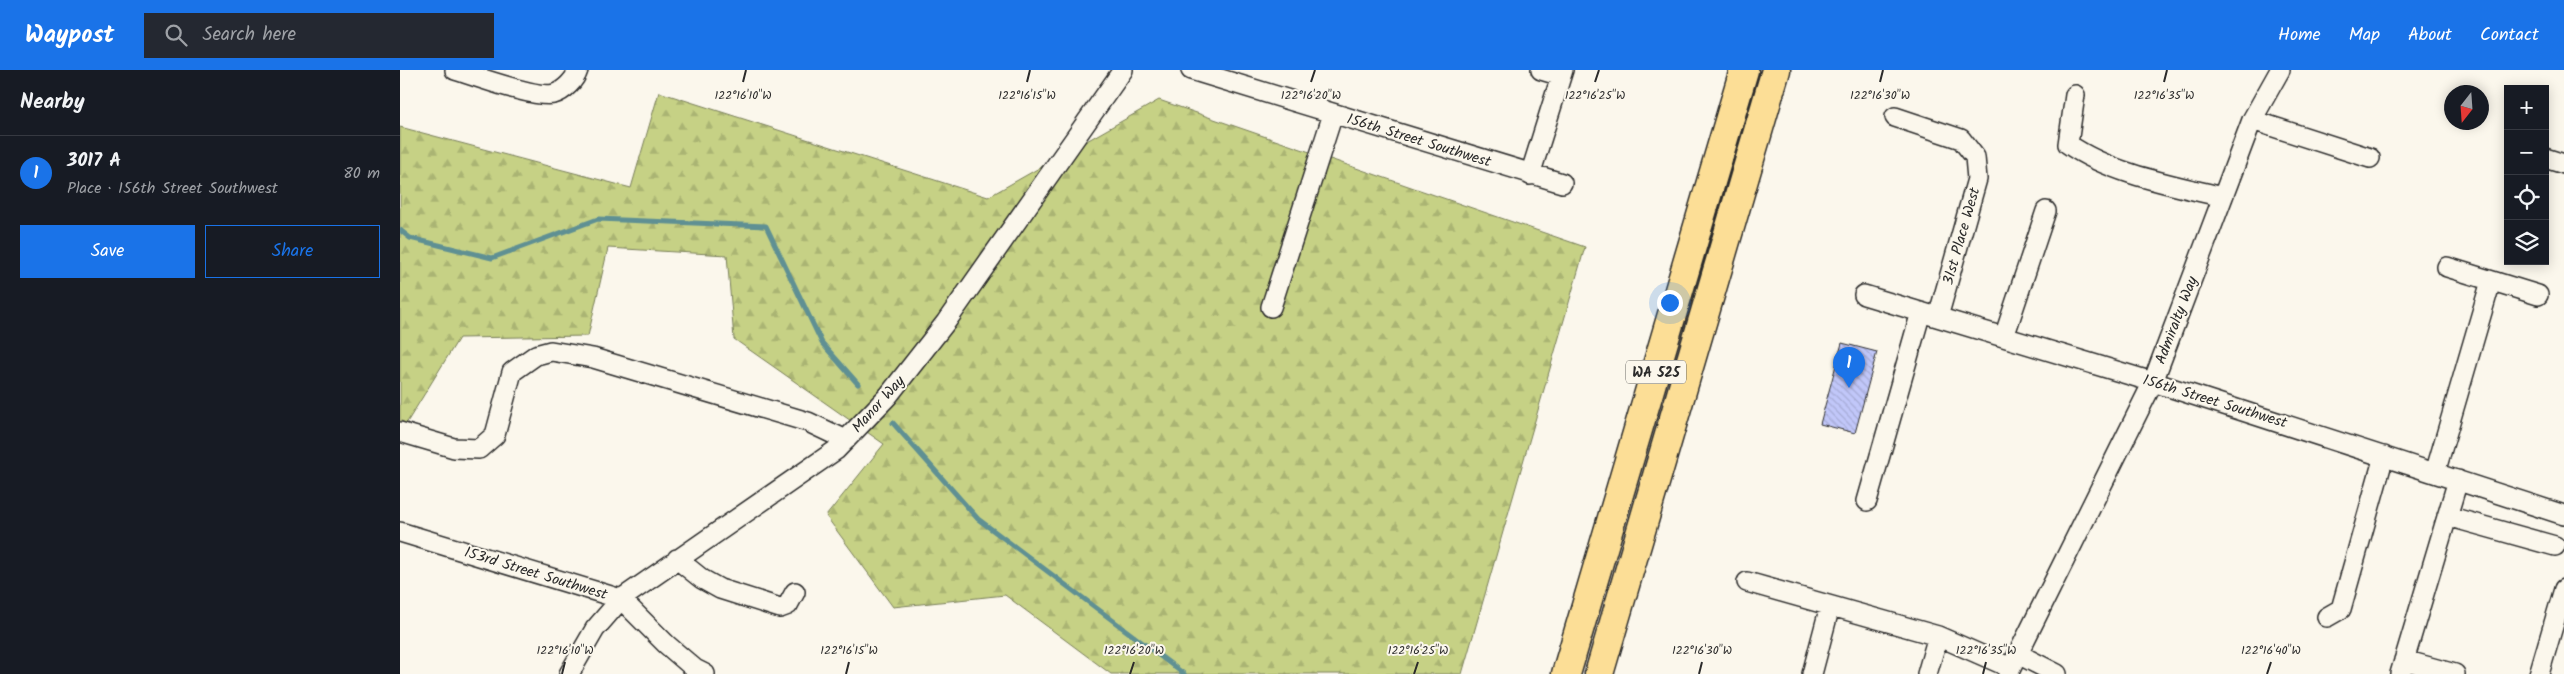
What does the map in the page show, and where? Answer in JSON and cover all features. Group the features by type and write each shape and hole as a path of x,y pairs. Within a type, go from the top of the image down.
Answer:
{"highway":[{"name":"WA 525","path":"1566,674 1744,70"},
{"name":"WA 525","path":"1599,674 1776,70"}],"street":[{"path":"455,70 538,95 553,94 568,86 578,70"},
{"name":"Manor Way","path":"569,674 595,629 621,599 815,465 846,440 888,396 946,322 1123,70"},
{"name":"156th Street Southwest","path":"1191,70 1530,175 1562,183"},
{"path":"1530,175 1562,73 1541,70"},
{"name":"Admiralty Way","path":"2012,665 2153,382 2252,120 2280,70"},
{"path":"2075,95 2068,144 2076,150 2111,166 2223,197"},
{"path":"1271,307 1333,114"},
{"name":"31st Place West","path":"1867,501 1929,314 1977,179 1975,157 1961,138 1895,117"},
{"path":"2252,120 2370,158"},
{"path":"2549,159 2564,164"},
{"path":"2004,337 2046,211"},
{"path":"2447,267 2538,295"},
{"path":"2435,473 2491,281"},
{"name":"156th Street Southwest","path":"1864,295 2153,382 2564,515"},
{"path":"400,432 454,448 479,449 495,434 512,372 530,358 551,351 593,358 808,422 846,440"},
{"path":"2327,617 2341,609 2384,456"},
{"path":"2456,674 2402,667 2458,480"},
{"path":"2447,516 2555,546"},
{"name":"153rd Street Southwest","path":"400,532 621,599 666,644 695,669 705,674"},
{"path":"677,559 702,580 720,589 780,608 788,605 795,592"},
{"path":"1747,582 1938,636 2012,665 2057,674"},
{"path":"2539,674 2564,588"},
{"path":"1812,674 1830,606"},
{"path":"1927,674 1938,636"}],"green space":[{"path":"659,92 988,197 1159,100 1585,247 1462,674 1111,674 1005,595 893,607 826,516 884,444 734,339 727,255 608,248 588,336 459,338 406,424 400,420 400,127 631,188"}],"building":[{"path":"1842,343 1877,352 1855,433 1820,424"}],"waterway":[{"path":"400,230 410,238 492,258 598,219 766,226 822,343 858,384"},
{"path":"893,423 978,519 1184,674"}],"place":[{"name":"3017 A","path":"1849,388"}]}
